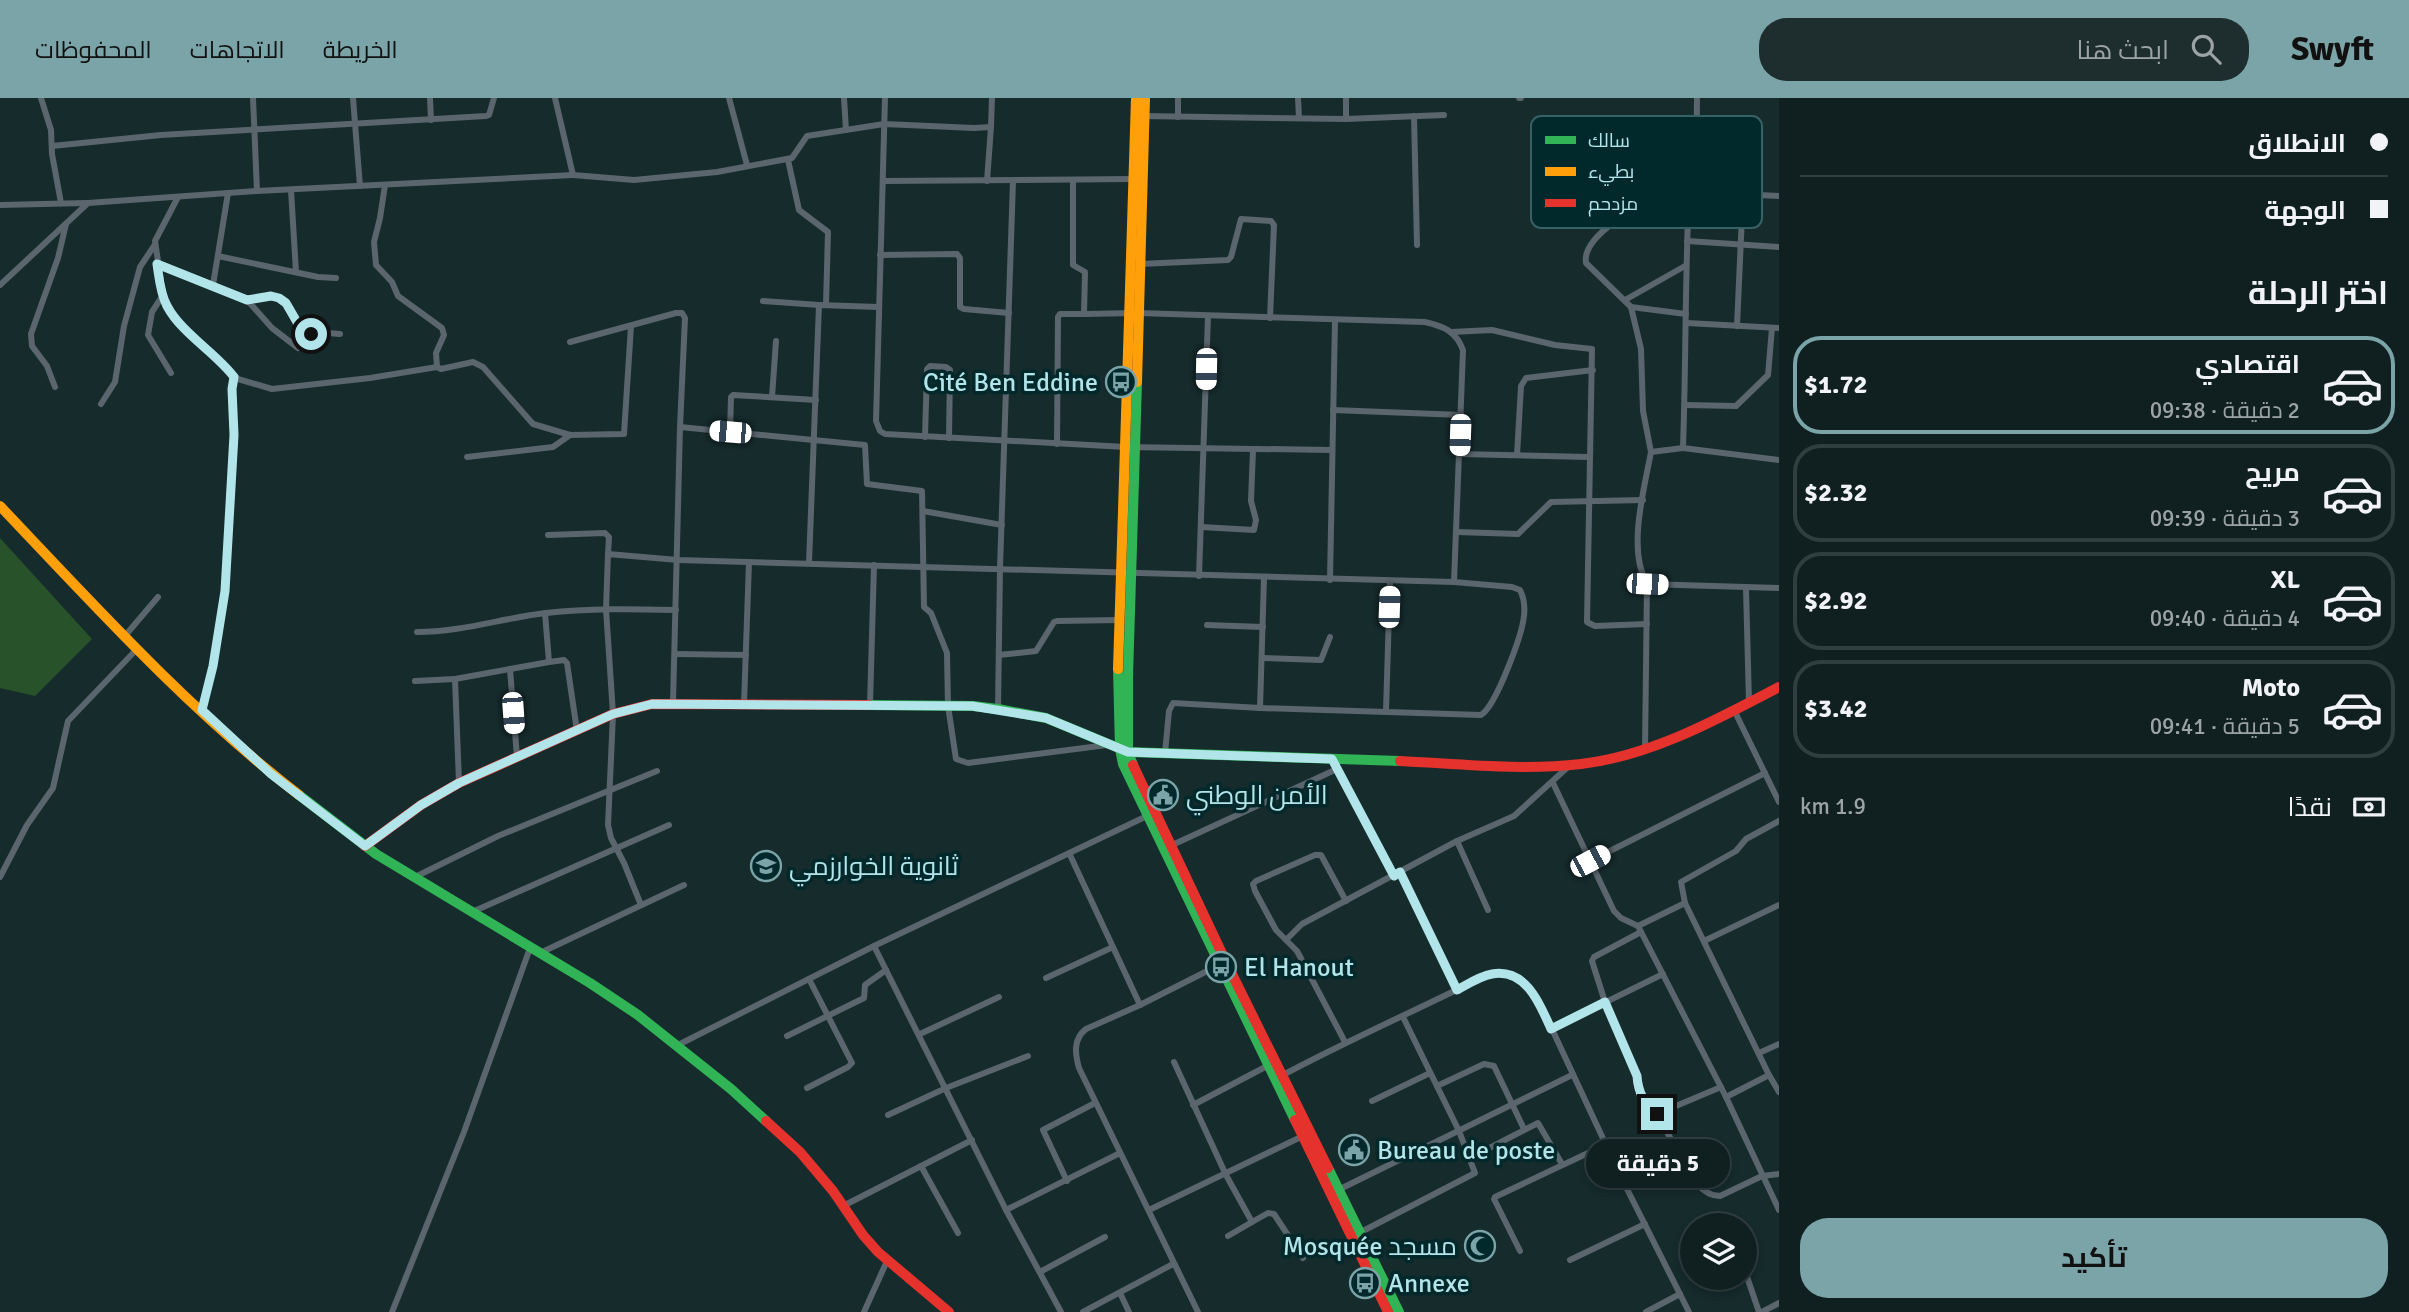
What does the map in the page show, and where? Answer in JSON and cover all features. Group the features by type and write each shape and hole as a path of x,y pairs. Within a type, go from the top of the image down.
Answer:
{"main road":[{"path":"1136,98 1140,116 1123,764 1280,1077 1388,1309"},
{"path":"1135,264 1134,179 1140,116 1145,98"},
{"path":"0,506 136,650 271,774 365,846 413,878 628,1008 731,1089 800,1152 863,1235 887,1261 949,1312"},
{"path":"1126,572 1120,620 1118,677 1124,750 1269,1065 1280,1077 1303,1136 1359,1233 1388,1309"},
{"path":"365,846 421,805 459,783 613,714 652,704 948,705 998,709 1046,718 1124,750 1335,764 1530,766 1586,763 1645,749 1779,687"}],"street":[{"path":"41,98 51,130 61,202"},
{"path":"253,98 257,191"},
{"path":"353,98 360,186"},
{"path":"430,98 431,120"},
{"path":"52,146 161,135 487,116 494,98"},
{"path":"555,98 573,175"},
{"path":"729,98 747,165"},
{"path":"844,98 846,130"},
{"path":"885,98 876,421 885,434 1130,447 1332,450"},
{"path":"987,181 992,98"},
{"path":"1178,98 1178,117"},
{"path":"1298,98 1298,118"},
{"path":"1346,98 1346,120"},
{"path":"1697,116 1698,98"},
{"path":"1140,116 1346,120 1444,115"},
{"path":"1414,116 1417,246"},
{"path":"0,205 88,203 257,191 573,175 634,180 717,172 788,160 795,155 807,136 884,124 991,127"},
{"path":"788,160 799,210 828,232 816,400 809,563"},
{"path":"883,181 1134,179"},
{"path":"1073,180 1073,265 1085,272 1084,314"},
{"path":"998,709 1013,181"},
{"path":"385,185 374,242 376,265 392,282 398,296 442,328 444,335 436,353 437,367"},
{"path":"292,190 296,272"},
{"path":"213,285 228,193"},
{"path":"101,404 115,382 124,326 141,267 178,197"},
{"path":"0,285 88,203"},
{"path":"1135,264 1228,260 1241,219 1270,221 1274,225 1270,318"},
{"path":"55,387 47,366 32,346 31,334 58,258 66,222"},
{"path":"1606,228 1589,248 1585,259 1631,307 1641,349 1643,411 1651,452 1638,548 1639,566 1647,584 1645,749"},
{"path":"1684,448 1687,323 1685,266 1689,228"},
{"path":"1737,326 1741,228"},
{"path":"1687,241 1779,247"},
{"path":"154,246 163,295 174,316 234,377 242,382 272,389 437,367 444,369 473,362 478,363 529,421 570,435 621,436 626,432 631,326"},
{"path":"880,255 957,254 960,258 960,307 1009,313"},
{"path":"218,256 336,278"},
{"path":"157,264 247,300 272,328 298,348"},
{"path":"1625,300 1685,266"},
{"path":"163,295 152,312 148,335 171,373"},
{"path":"247,300 271,296 279,298 286,303 303,331 340,334"},
{"path":"763,301 878,307"},
{"path":"1631,307 1686,314"},
{"path":"570,342 676,313 684,315 673,703"},
{"path":"1056,444 1060,314 1134,313 1425,322 1447,328 1460,341 1463,350 1454,582"},
{"path":"1199,576 1208,316"},
{"path":"1330,580 1335,320"},
{"path":"1685,405 1735,406 1770,372 1776,328 1687,323"},
{"path":"1451,332 1492,330 1555,345 1588,347 1594,353 1589,457 1587,622 1595,626 1647,624"},
{"path":"772,397 776,341"},
{"path":"925,437 928,368 946,366 950,370 949,439"},
{"path":"1517,455 1523,380 1593,370"},
{"path":"202,710 213,666 225,591 234,435 234,377"},
{"path":"730,432 733,395 816,400"},
{"path":"1333,410 1461,415"},
{"path":"680,427 866,445 866,483 919,490 923,495 924,607 931,613 947,653 948,705 956,759 963,763 1109,744"},
{"path":"467,457 553,447 570,435"},
{"path":"1651,452 1684,448 1779,460"},
{"path":"1201,527 1254,530 1256,520 1251,501 1253,450"},
{"path":"1460,454 1589,457"},
{"path":"1457,532 1518,534 1548,503 1643,500"},
{"path":"923,511 1002,525"},
{"path":"548,535 605,534 609,537 606,610 613,714 608,830 641,905"},
{"path":"608,554 678,560 1454,582 1512,587 1522,594 1523,623 1491,706 1481,715 1173,703 1169,711 1166,753"},
{"path":"744,704 749,562"},
{"path":"870,705 874,565"},
{"path":"1260,708 1264,578"},
{"path":"1386,711 1390,581"},
{"path":"1647,584 1779,588"},
{"path":"1746,588 1749,703"},
{"path":"124,638 158,597"},
{"path":"417,632 439,632 545,613 676,610"},
{"path":"545,613 549,662"},
{"path":"999,655 1036,651 1057,621 1120,620"},
{"path":"1206,625 1263,627"},
{"path":"1262,658 1321,660 1330,637"},
{"path":"0,877 27,825 53,788 68,721 136,650"},
{"path":"675,654 746,656"},
{"path":"415,681 455,679 564,660 567,663 577,731"},
{"path":"510,669 517,757"},
{"path":"455,679 459,783"},
{"path":"1734,710 1777,789 1779,802"},
{"path":"1170,846 1335,764 1397,874 1457,990"},
{"path":"1286,940 1302,924 1457,841 1514,816 1570,765"},
{"path":"413,878 498,835 657,771"},
{"path":"1590,861 1766,773"},
{"path":"1553,783 1614,911 1639,929 1663,974 1726,1097 1779,1210"},
{"path":"676,1045 874,946 1070,855 1147,816"},
{"path":"1779,821 1746,839 1734,851 1683,879 1681,886 1685,902 1779,1092"},
{"path":"472,912 669,825"},
{"path":"1457,841 1488,910"},
{"path":"1070,855 1140,1005"},
{"path":"1345,1042 1297,951 1276,930 1254,887 1256,881 1315,855 1321,855 1346,901"},
{"path":"392,1312 535,950 684,885"},
{"path":"1685,902 1592,959 1605,1002 1648,1107 1657,1114 1700,1188 1713,1196 1720,1196 1762,1176 1779,1174"},
{"path":"1704,941 1777,906 1779,917"},
{"path":"874,946 1006,1210 1061,1312"},
{"path":"1045,978 1113,947"},
{"path":"1198,1312 1079,1068 1076,1056 1077,1041 1086,1028 1140,1005 1222,964"},
{"path":"787,1036 864,998 865,985 886,970"},
{"path":"1280,1077 1345,1042 1494,973 1517,978 1528,986 1536,997 1620,1177 1689,1312"},
{"path":"1551,1029 1663,974"},
{"path":"807,1088 851,1065 851,1059 809,979"},
{"path":"920,1034 999,997"},
{"path":"1359,1233 1474,1175 1459,1131 1403,1017"},
{"path":"1759,1053 1779,1044"},
{"path":"888,1115 946,1088 1028,1056"},
{"path":"1174,1062 1226,1175 1252,1222"},
{"path":"1437,1086 1484,1064 1490,1064 1494,1066 1524,1129"},
{"path":"1193,1105 1269,1065"},
{"path":"1372,1101 1430,1073"},
{"path":"1726,1097 1769,1075"},
{"path":"1334,1192 1572,1076"},
{"path":"1657,1114 1721,1087"},
{"path":"1067,1181 1043,1130 1096,1103"},
{"path":"1470,1158 1539,1123 1562,1164"},
{"path":"1149,1210 1303,1136"},
{"path":"843,1206 972,1140"},
{"path":"1520,1251 1494,1198 1605,1145"},
{"path":"1620,1177 1677,1150"},
{"path":"1006,1210 1121,1153"},
{"path":"921,1166 958,1233"},
{"path":"1228,1236 1268,1213 1274,1214 1303,1258"},
{"path":"1570,1260 1645,1224"},
{"path":"1040,1272 1105,1237"},
{"path":"864,1312 887,1261"},
{"path":"1083,1312 1173,1264"},
{"path":"1752,1290 1760,1312 1779,1303"},
{"path":"1120,1293 1129,1312"},
{"path":"1646,1312 1680,1294"}],"green space":[{"path":"0,538 92,639 35,696 0,688"}],"traffic: fast":[{"path":"1133,765 1128,752 1128,677 1137,382"},
{"path":"1118,669 1120,749 1123,764 1295,1120"},
{"path":"869,705 973,706 998,709 1046,718 1128,752 1400,761"},
{"path":"299,795 376,854 590,983 638,1015 731,1089 766,1121"},
{"path":"1328,1168 1399,1312"}],"traffic: slow":[{"path":"1118,669 1136,98"},
{"path":"1137,382 1145,98"},
{"path":"0,506 181,693 299,795"}],"traffic: jam":[{"path":"1400,761 1536,767 1607,760 1658,745 1779,687"},
{"path":"365,846 421,805 459,783 613,714 652,704 869,705"},
{"path":"1133,765 1328,1168"},
{"path":"1295,1120 1388,1312"},
{"path":"766,1121 800,1152 878,1252 949,1312"}],"place":[{"name":"Cité Ben Eddine","path":"1121,382"},
{"name":"الأمن الوطني","path":"1163,795"},
{"name":"ثانوية الخوارزمي","path":"766,866"},
{"name":"El Hanout","path":"1221,967"},
{"name":"Bureau de poste","path":"1354,1150"},
{"name":"Mosquée مسجد","path":"1480,1246"},
{"name":"Annexe","path":"1365,1283"}],"route":[{"path":"311,334 301,329 286,303 279,298 271,296 247,300 157,264 167,306 192,336 219,359 234,377 234,435 225,591 213,666 202,710 271,774 365,846 421,805 459,783 613,714 652,704 972,706 1046,718 1128,752 1332,759 1394,876 1400,872 1457,990 1494,973 1517,978 1528,986 1536,997 1551,1029 1605,1002 1637,1076 1637,1085 1648,1107 1657,1114"}]}
